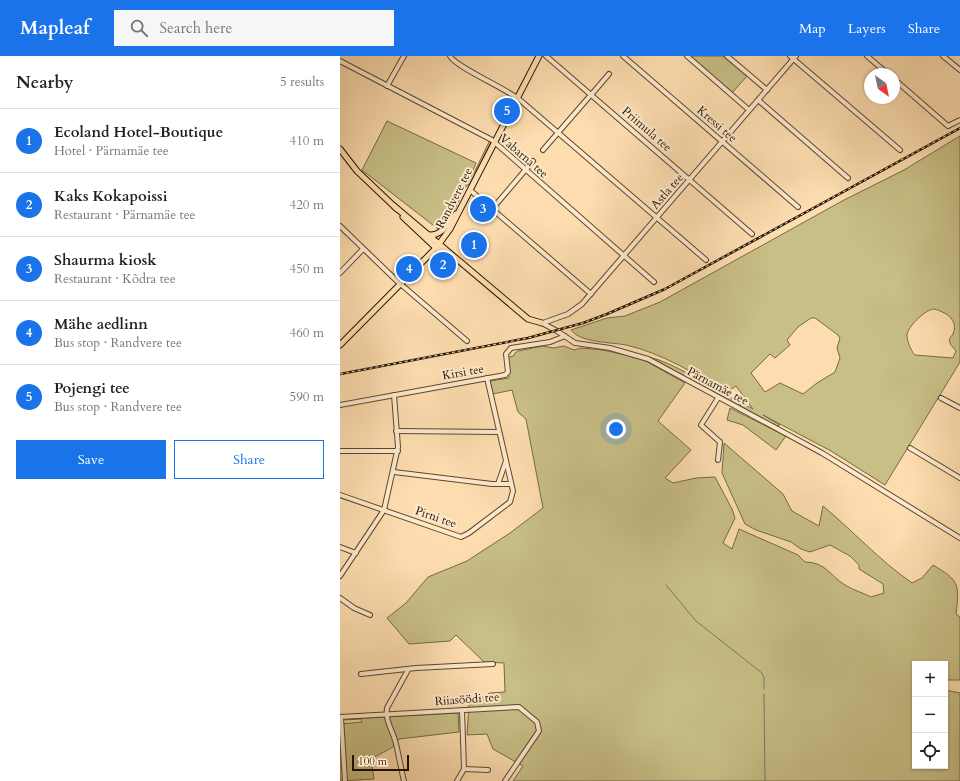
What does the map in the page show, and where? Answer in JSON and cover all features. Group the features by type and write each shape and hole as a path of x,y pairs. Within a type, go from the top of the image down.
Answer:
{"main road":[{"name":"Randvere tee","path":"340,345 438,246 450,230 539,56"},
{"name":"Pärnamäe tee","path":"340,149 357,171 394,206 430,235 438,246"},
{"name":"Pärnamäe tee","path":"394,206 410,224 465,266 528,319 542,323"},
{"path":"430,235 441,232 459,211"}],"street":[{"path":"387,86 404,56"},
{"path":"450,56 454,62 517,97 706,260"},
{"name":"Priimula tee","path":"546,56 590,96 690,179 752,234"},
{"path":"686,56 749,110"},
{"path":"727,56 767,90"},
{"path":"867,56 881,68"},
{"path":"943,56 960,70"},
{"name":"Kressi tee","path":"623,57 798,207"},
{"path":"794,57 900,150"},
{"name":"Astla tee","path":"542,323 575,311 794,57"},
{"name":"Vabarna tee","path":"340,61 489,138 654,282"},
{"path":"543,150 609,74"},
{"path":"900,84 948,126 960,120"},
{"path":"758,100 848,178"},
{"path":"493,208 533,161"},
{"path":"470,190 493,208 591,294"},
{"path":"340,226 400,284 467,341"},
{"path":"340,273 363,249"},
{"name":"Pärnamäe tee","path":"542,323 557,330 575,343 610,348 648,359 822,453 960,538"},
{"name":"Kirsi tee","path":"340,405 508,373 506,355 511,348 550,342 565,336"},
{"path":"394,472 498,484 511,484 487,378"},
{"path":"340,576 384,510 398,451 394,395"},
{"path":"718,398 701,425 720,442 718,460"},
{"path":"941,398 960,408"},
{"path":"396,431 499,432"},
{"path":"910,448 960,478"},
{"path":"340,451 398,451"},
{"path":"498,484 506,461"},
{"name":"Pirni tee","path":"340,494 461,537 469,533 510,502 513,496 511,484"},
{"path":"340,547 356,553"},
{"path":"340,598 354,608 370,615"},
{"path":"361,674 493,664"},
{"path":"404,781 396,742 387,722 386,714 387,708 408,670"},
{"name":"Riiasöödi tee","path":"341,717 519,707 537,722 539,728 504,781"},
{"path":"457,781 464,769 462,710"},
{"path":"341,717 345,781"},
{"path":"464,769 488,770"}],"shaded area":[{"path":"690,56 723,56 747,76 732,93"},
{"path":"387,121 476,163 470,177 474,173 490,140 491,142 470,184 466,186 452,215 438,229 362,170"},
{"path":"960,136 960,362 885,485 831,451 763,415 780,425 777,426 740,406 742,403 753,409 736,386 727,392 690,371 652,353 626,345 589,340 571,330 607,318 625,316 660,302 844,200 904,170","holes":["934,309 943,312 953,321 953,334 949,340 956,351 953,358 915,355 910,346 907,335 908,331 922,315","811,318 815,318 840,338 837,348 840,358 835,372 803,394 780,383 765,392 751,373 770,354 775,358 790,345 787,340 798,327"]},
{"path":"543,346 553,348 564,346 574,350 581,348 603,350 646,361 685,383 658,421 691,450 665,478 673,483 696,478 715,477 732,509 735,518 723,543 732,549 739,529 798,555 805,562 818,564 848,587 871,597 884,593 883,584 859,569 859,565 850,556 830,545 810,552 801,549 791,542 756,530 745,524 722,473 724,443 783,494 792,511 819,526 823,506 888,565 912,583 922,578 933,565 948,575 955,584 958,595 956,614 960,617 960,680 948,680 948,661 912,661 912,769 948,769 948,691 960,693 960,781 513,781 523,766 493,749 487,734 467,735 469,704 490,693 505,692 504,663 484,662 456,635 450,641 409,644 387,618 406,603 428,577 467,561 510,533 543,508 526,419 518,412 512,390 493,394 490,381 509,378 508,357 514,356 514,354 518,351"},
{"path":"651,358 681,370 740,403 738,406"},
{"path":"730,408 786,436 776,450 743,425 727,420"},
{"path":"458,713 459,732 399,739 393,747 371,759 374,779 340,781 340,724 362,722 361,719 345,720 346,719"}],"waterway":[{"path":"666,585 696,621 762,673 764,678 764,689"},
{"path":"764,694 765,781"}],"railway":[{"path":"340,374 528,338 583,323 607,314 665,289 960,128"}],"place":[{"name":"Pojengi tee","path":"507,111"},
{"name":"Shaurma kiosk","path":"483,209"},
{"name":"Ecoland Hotel-Boutique","path":"474,245"},
{"name":"Kaks Kokapoissi","path":"443,265"},
{"name":"Mähe aedlinn","path":"409,269"}]}
